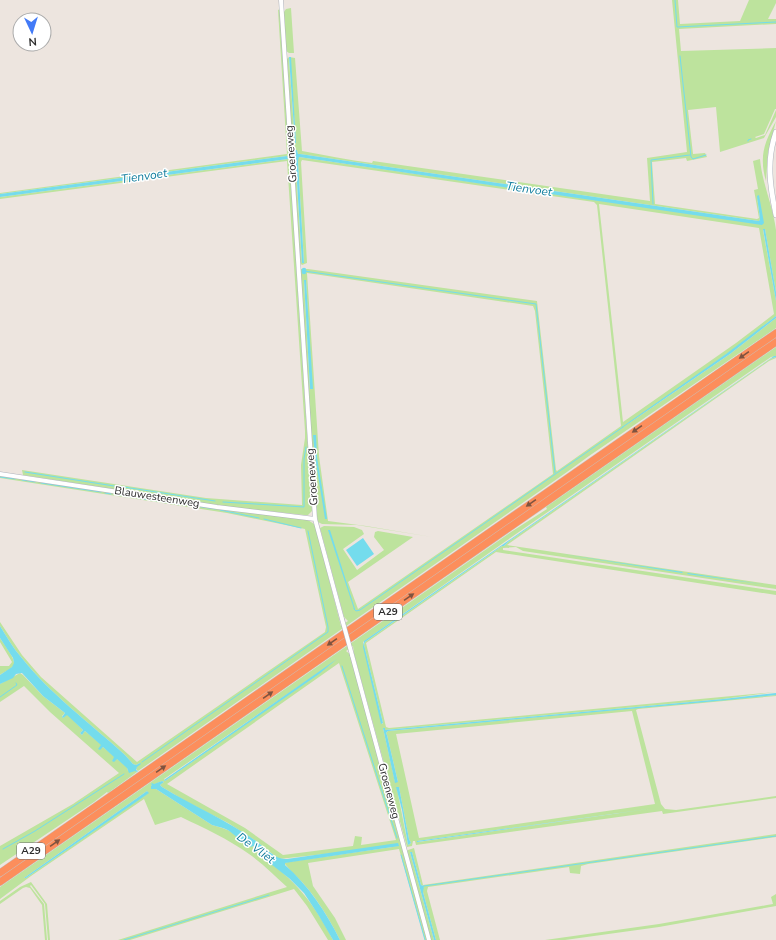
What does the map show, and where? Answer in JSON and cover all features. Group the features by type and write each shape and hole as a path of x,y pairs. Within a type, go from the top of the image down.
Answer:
{"highway":[{"name":"A29","path":"0,873 776,333"},
{"name":"A29","path":"0,882 776,342"}],"street":[{"name":"Groeneweg","path":"281,0 315,518 429,940"},
{"path":"776,132 771,152 769,171 776,215"},
{"name":"Blauwesteenweg","path":"0,474 225,508 315,518"}],"green space":[{"path":"672,0 678,0 680,24 740,21 749,0 776,0 768,19 776,19 776,24 679,29 681,51 776,48 776,109 764,134 755,137 756,138 765,135 776,110 776,117 764,138 720,152 716,107 688,110 693,154 705,153 707,157 687,161 686,158 652,162 655,204 757,219 759,218 754,190 758,189 753,161 760,159 776,230 776,292 765,229 763,230 776,301 776,316 738,346 622,428 730,354 776,318 776,328 589,456 138,771 136,769 140,763 136,765 133,764 125,755 57,696 32,671 15,650 0,626 0,622 22,655 41,677 137,762 325,632 326,627 305,529 227,513 0,478 0,475 308,520 314,524 316,529 341,626 348,621 344,617 320,528 324,526 354,527 362,530 364,534 343,549 357,570 384,550 374,537 375,532 378,531 413,537 348,582 358,609 553,474 535,311 533,306 307,273 319,456 328,521 366,526 432,537 357,525 322,524 318,522 300,269 537,301 556,470 557,471 621,426 597,205 594,202 302,160 307,263 302,265 300,263 287,59 289,57 290,57 295,58 302,151 363,162 372,163 373,161 650,201 647,158 687,152","holes":["290,57 296,143 289,59","297,150 298,154 759,221 757,196 762,224 299,157 304,262 302,263 295,151","599,204 759,228 774,314 736,343 623,422","306,280 312,389 310,389"]},
{"path":"291,8 294,53 289,53 286,51 284,12 286,9"},
{"path":"280,9 312,511 308,515 304,515 222,506 23,475 22,470 206,498 302,505 301,465 305,431 287,161 0,199 0,197 288,159 287,156 0,194 287,154 278,10"},
{"path":"776,121 768,152 766,181 763,165 764,150 768,136"},
{"path":"776,347 776,356 771,357 363,642 382,724 364,645 365,642 770,359 776,357 507,545 776,585 776,589 523,551 516,547 503,548 503,550 776,591 776,595 496,552 366,643 386,727 389,728 776,692 723,699 385,730 385,728 383,728 395,782 398,782 386,733 388,731 776,695 636,710 661,804 665,809 676,810 776,796 776,798 663,814 662,811 416,845 415,841 413,841 412,846 407,847 353,646 346,651 351,655 428,940 425,940 399,849 308,863 313,886 335,918 346,940 340,940 317,901 285,864 288,862 399,846 279,859 256,841 228,823 162,787 160,785 164,782 162,781 151,786 151,788 156,789 212,825 226,829 233,833 247,846 253,846 260,852 262,857 294,883 311,904 333,940 328,940 307,906 294,889 130,940 118,940 287,887 259,862 233,843 181,817 155,825 144,799 31,876 0,899 0,887 511,532 547,509 546,507","holes":["337,660 165,781 164,779","339,663 396,840 361,845 362,837 355,836 353,846 283,855 245,828 167,784","632,711 655,804 419,838 396,734","399,787 411,843 408,845 397,789","147,791 148,793 24,878","655,808 418,842 417,841"]},
{"path":"0,638 11,655 14,665 12,668 0,675 0,666 9,666 12,662 0,642"},
{"path":"20,673 43,696 65,713 62,716 63,718 67,714 83,730 80,733 82,735 85,731 102,745 99,749 103,747 115,757 112,761 116,758 127,767 128,771 135,770 137,772 0,865 0,846 73,804 119,773 50,712 24,686 0,702 0,684"},
{"path":"776,834 776,837 588,864 581,866 580,874 570,873 569,867 428,887 427,891 440,940 436,940 423,892 424,886 421,885 412,852 410,852 434,940 431,940 407,851 414,848 423,885"},
{"path":"31,882 47,904 50,940 48,940 45,904 31,885 30,886 44,904 47,940 45,940 42,905 30,888 23,888 0,904 0,901 20,887"},
{"path":"776,894 776,906 659,927 565,940 545,940 659,924 773,904 771,897"}],"water":[{"path":"289,57 291,57 296,143 295,143"},
{"name":"Tienvoet","path":"295,150 297,150 298,154 759,221 757,196 759,195 764,223 762,225 299,157 304,263 302,263"},
{"name":"Tienvoet","path":"287,156 288,159 0,197 0,194"},
{"path":"763,229 765,229 776,292 776,301"},
{"path":"304,280 306,280 313,389 310,389"},
{"path":"776,316 776,318 730,354 622,428 726,354"},
{"path":"774,356 776,357 770,359 365,642 364,645 383,723 381,724 363,647 364,641"},
{"path":"313,435 316,435 317,457 327,519 325,519"},
{"path":"328,530 330,530 355,609 354,609"},
{"path":"363,538 374,554 357,566 346,550"},
{"path":"561,554 683,572 682,573"},
{"path":"688,573 774,586 687,574"},
{"path":"0,626 18,654 32,671 71,708 125,755 133,764 141,764 137,767 137,772 135,771 129,773 127,768 117,759 114,762 112,761 114,757 103,747 100,750 98,749 101,745 85,731 82,735 80,733 83,730 67,715 63,718 62,717 65,713 43,696 22,673 16,674 13,678 0,684 0,675 12,667 14,663 13,658 0,638"},
{"path":"337,659 319,674 165,781 164,780"},
{"path":"776,693 776,695 728,700 388,731 386,733 398,782 395,783 383,728 385,728 385,730"},
{"name":"De Vliet","path":"162,781 164,782 160,785 162,787 245,833 278,858 287,859 398,843 399,846 285,863 285,865 302,882 329,919 340,940 333,940 304,893 290,879 262,857 260,852 253,846 251,847 245,844 228,830 212,825 156,789 151,789 152,783 154,784"},
{"path":"396,787 399,787 411,843 408,845 402,810"},
{"path":"147,791 149,793 24,878"},
{"path":"655,808 417,842 417,841"},
{"path":"410,852 412,852 421,885 424,886 423,892 436,940 434,940"}],"waterway":[{"path":"675,0 677,27 776,22"},
{"path":"680,56 691,157 693,159 706,155"},
{"path":"748,141 751,139"},
{"path":"653,204 651,160 690,155"},
{"path":"304,271 536,304 555,473"},
{"path":"354,609 356,611 360,610 623,427"},
{"path":"223,502 304,507 304,459 306,447"},
{"path":"25,472 114,486"},
{"path":"0,477 15,479"},
{"path":"22,480 35,482"},
{"path":"41,483 101,492"},
{"path":"117,486 215,501"},
{"path":"105,493 111,494"},
{"path":"116,494 133,497"},
{"path":"138,498 185,505"},
{"path":"190,505 215,509"},
{"path":"220,510 259,518"},
{"path":"264,519 301,528"},
{"path":"142,762 328,632 308,531"},
{"path":"342,666 397,838"},
{"path":"0,697 17,685 16,683"},
{"path":"3,849 35,831 124,774"},
{"path":"424,886 776,836"},
{"path":"401,855 425,940"},
{"path":"124,940 269,895"}]}
